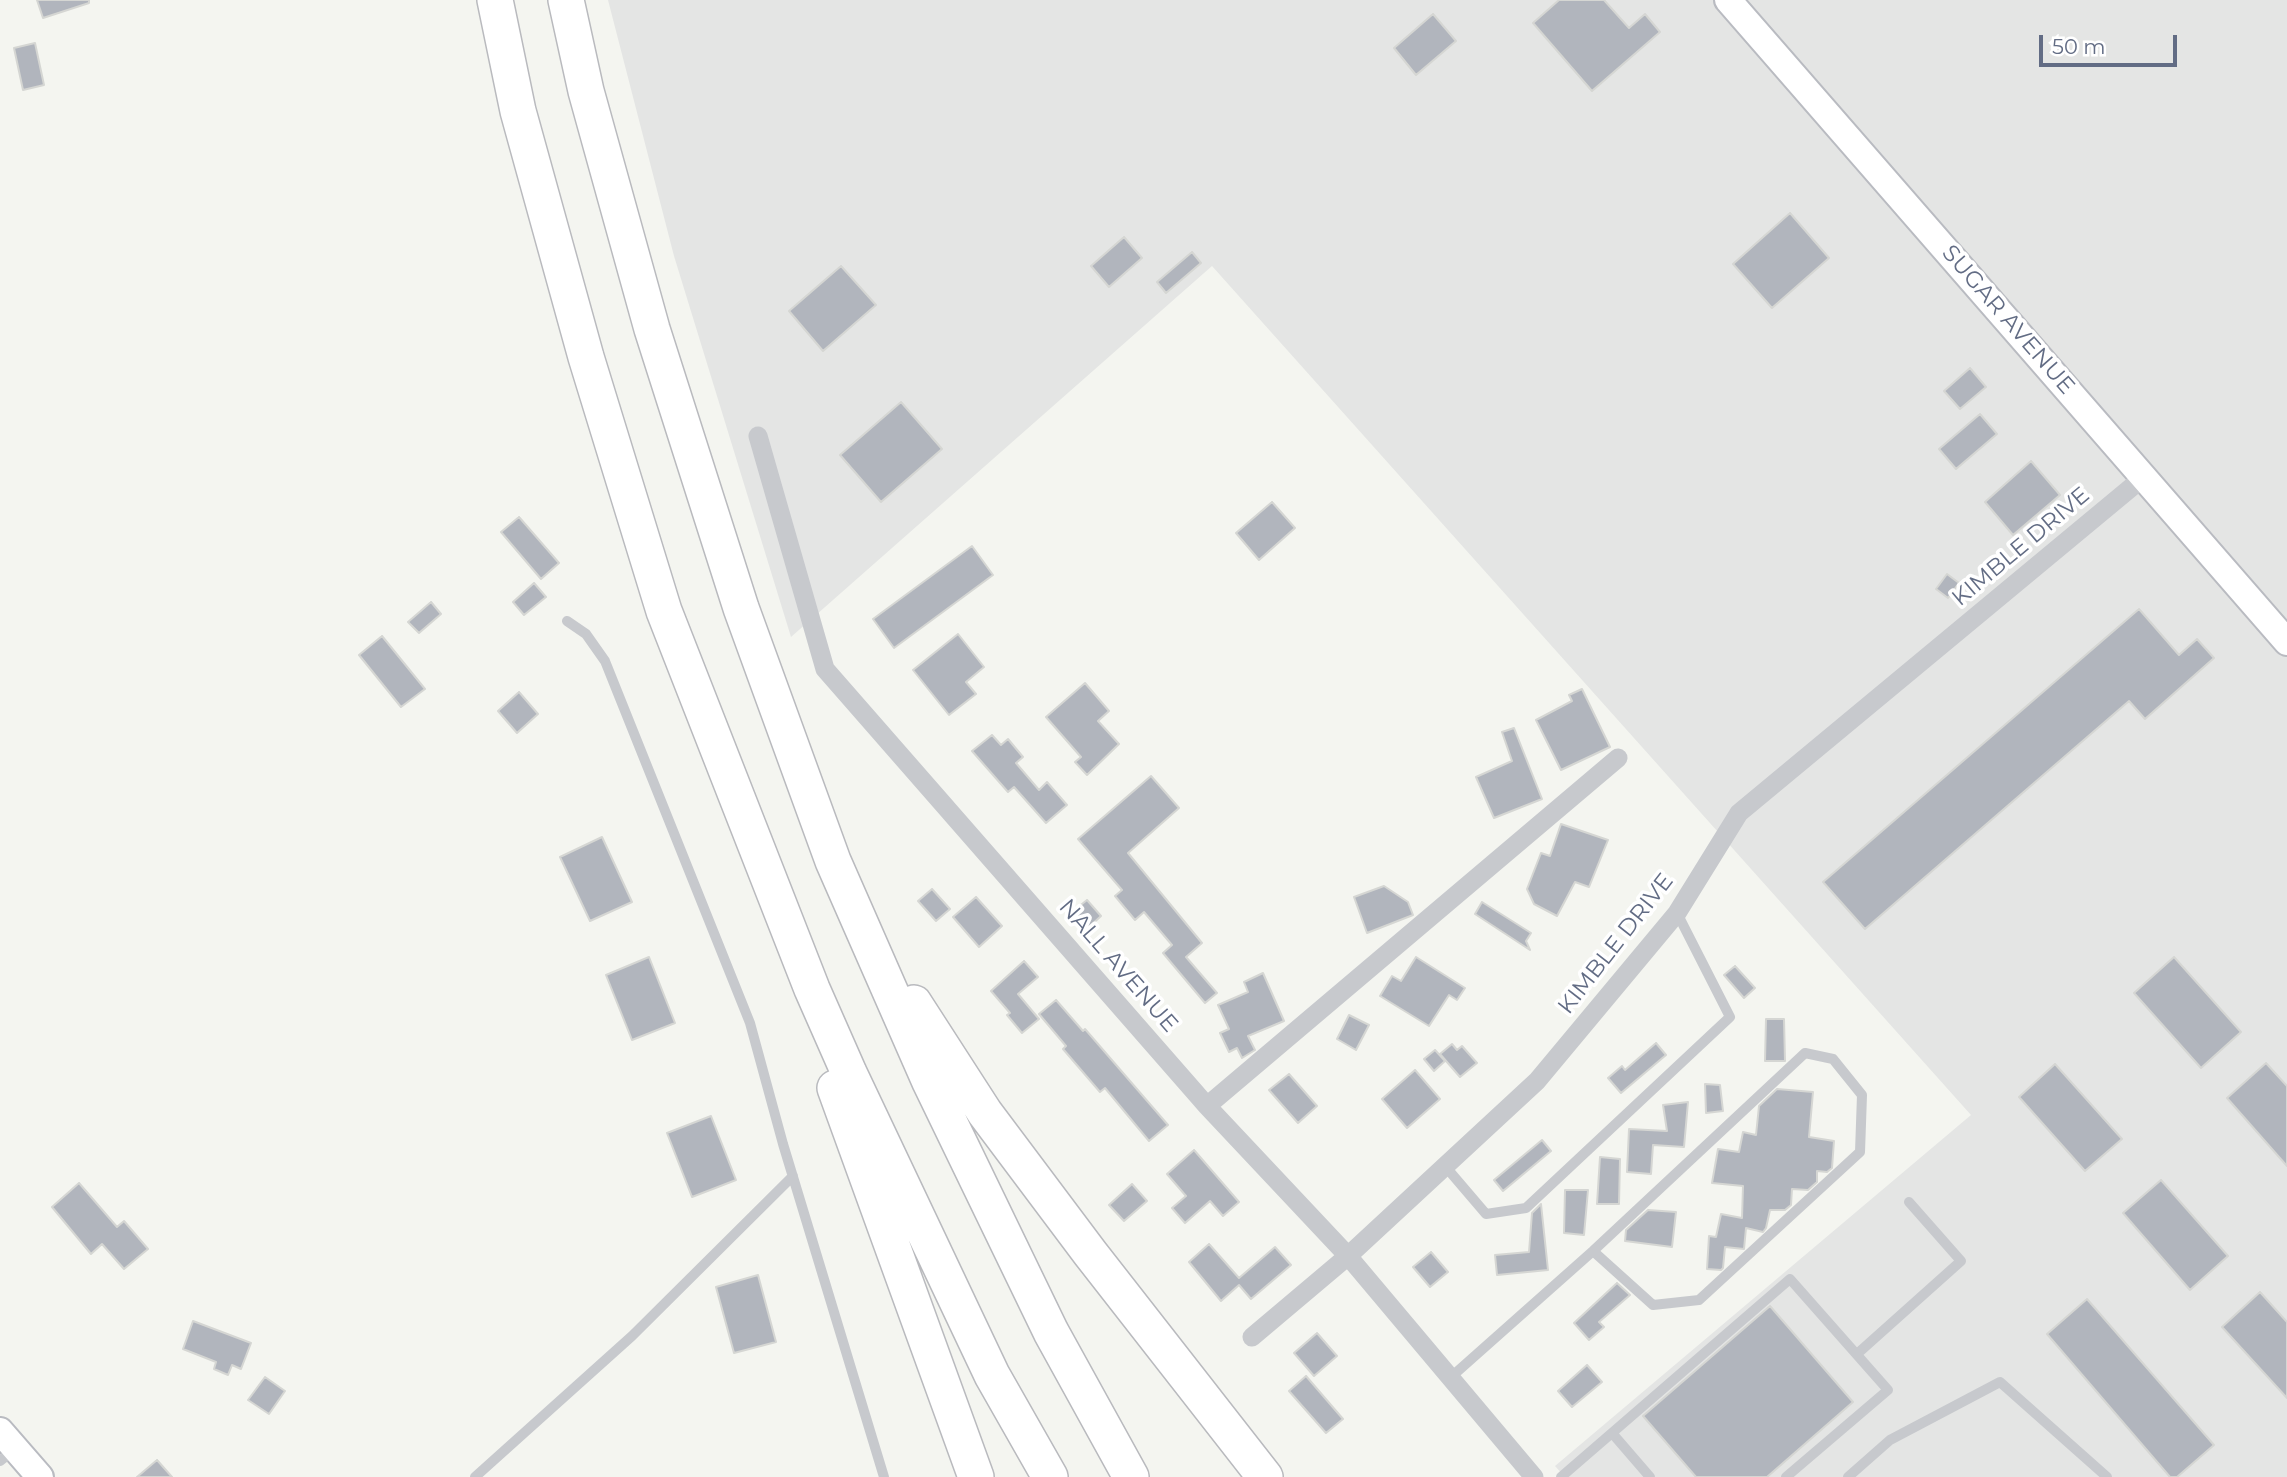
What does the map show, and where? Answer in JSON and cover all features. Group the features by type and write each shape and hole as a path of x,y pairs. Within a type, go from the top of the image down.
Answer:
{"highway":[{"path":"495,0 525,137 586,357 664,611 812,989 992,1375 1050,1477"},
{"path":"566,0 586,91 652,329 741,608 833,861 930,1082 1051,1332 1131,1477"},
{"path":"741,608 916,1006 985,1113 1090,1253 1265,1477"},
{"path":"812,989 821,1048 829,1072 976,1477"}],"main road":[{"name":"SUGAR AVENUE","path":"1728,0 2287,642"},
{"path":"5,1447 40,1477"}],"street":[{"name":"NALL AVENUE","path":"758,436 825,669 1208,1106 1348,1256 1534,1477"},
{"name":"KIMBLE DRIVE","path":"1252,1337 1348,1256 1537,1081 1678,914 1739,813 2145,476"},
{"path":"1208,1106 1618,758"}],"lane":[{"path":"566,621 586,634 605,661 750,1023 884,1477"},
{"path":"1445,1166 1486,1214 1526,1208 1730,1017 1678,914"},
{"path":"1450,1378 1593,1251 1805,1053 1833,1059 1862,1095 1860,1152 1699,1300 1653,1305 1593,1251"},
{"path":"475,1477 632,1336 793,1176"},
{"path":"1857,1354 1961,1261 1909,1202"},
{"path":"1560,1477 1790,1279 1888,1390 1786,1477"},
{"path":"1848,1477 1890,1440 2000,1382 2107,1477"},
{"path":"1612,1433 1650,1477"}],"shaded area":[{"path":"608,0 2287,0 2287,1477 1565,1477 1555,1466 1971,1115 1212,266 791,637 674,256"}],"building":[{"path":"37,0 89,0 89,3 43,18"},
{"path":"1559,0 1604,0 1629,28 1645,14 1660,32 1592,91 1533,23"},
{"path":"1433,14 1456,41 1416,75 1394,48"},
{"path":"35,43 44,85 23,90 14,48"},
{"path":"1790,213 1829,258 1772,308 1733,264"},
{"path":"1124,237 1142,258 1109,287 1091,266"},
{"path":"1192,252 1201,263 1166,293 1157,282"},
{"path":"841,266 876,305 823,351 789,311"},
{"path":"1970,368 1986,387 1960,409 1944,391"},
{"path":"901,402 942,449 881,502 840,455"},
{"path":"1980,414 1997,434 1956,469 1939,449"},
{"path":"2031,461 2060,495 2013,535 1985,502"},
{"path":"1272,502 1295,528 1259,560 1236,533"},
{"path":"519,517 559,563 541,579 501,532"},
{"path":"972,546 993,575 894,648 873,619"},
{"path":"1947,574 1959,583 1948,598 1936,589"},
{"path":"534,583 546,597 524,615 513,602"},
{"path":"431,602 441,614 419,633 408,622"},
{"path":"2139,609 2179,655 2197,639 2214,658 2145,719 2129,701 1865,929 1823,882"},
{"path":"958,634 984,667 966,682 976,694 949,715 913,670"},
{"path":"382,636 425,689 401,707 359,655"},
{"path":"1085,683 1109,711 1098,721 1119,744 1087,775 1075,762 1081,757 1046,717"},
{"path":"1582,689 1610,747 1561,770 1536,720 1572,701 1569,695"},
{"path":"519,692 538,714 517,733 498,711"},
{"path":"1514,728 1542,799 1494,818 1476,777 1512,761 1502,732"},
{"path":"992,735 1001,745 1008,739 1023,757 1016,763 1039,790 1047,782 1067,805 1046,823 1014,787 1008,792 972,751"},
{"path":"1151,776 1179,808 1128,853 1202,943 1186,957 1217,993 1205,1003 1163,953 1172,945 1144,912 1135,920 1115,896 1122,890 1078,839"},
{"path":"1561,824 1608,840 1589,887 1575,882 1557,916 1534,904 1527,889 1541,853 1550,856"},
{"path":"602,837 632,902 590,921 560,857"},
{"path":"1384,886 1408,902 1413,915 1367,933 1354,897"},
{"path":"932,889 950,909 936,921 918,901"},
{"path":"976,897 1002,926 979,947 953,917"},
{"path":"1087,900 1101,916 1087,929 1072,912"},
{"path":"1482,902 1531,933 1526,941 1530,950 1475,914"},
{"path":"649,957 675,1023 632,1040 606,975"},
{"path":"1416,957 1465,988 1457,1000 1449,995 1429,1026 1380,996 1392,976 1401,981"},
{"path":"2174,957 2241,1032 2201,1068 2134,993"},
{"path":"1024,961 1038,977 1018,994 1039,1019 1022,1033 1007,1015 1010,1013 991,991"},
{"path":"1735,966 1755,988 1744,998 1724,975"},
{"path":"1263,973 1284,1021 1248,1036 1255,1050 1242,1058 1237,1048 1229,1052 1220,1033 1229,1029 1218,1005 1248,992 1244,982"},
{"path":"1056,1000 1083,1031 1085,1029 1168,1125 1149,1141 1105,1088 1100,1092 1063,1049 1066,1046 1039,1014"},
{"path":"1349,1015 1369,1025 1356,1050 1337,1039"},
{"path":"1766,1019 1784,1019 1785,1061 1765,1061"},
{"path":"1656,1043 1666,1055 1621,1093 1608,1078 1622,1066 1625,1070"},
{"path":"1452,1044 1457,1050 1462,1046 1477,1063 1460,1077 1440,1054"},
{"path":"1435,1050 1445,1061 1434,1071 1424,1059"},
{"path":"2266,1063 2287,1086 2287,1166 2227,1098"},
{"path":"2055,1064 2122,1139 2085,1171 2019,1097"},
{"path":"1415,1070 1440,1099 1407,1128 1382,1099"},
{"path":"1289,1074 1317,1106 1298,1123 1269,1090"},
{"path":"1705,1084 1720,1085 1723,1111 1706,1113"},
{"path":"1777,1089 1813,1092 1809,1137 1834,1141 1832,1168 1827,1172 1817,1171 1817,1182 1808,1190 1792,1189 1791,1205 1785,1210 1770,1210 1763,1232 1746,1228 1744,1249 1725,1247 1721,1270 1707,1269 1709,1236 1716,1237 1721,1214 1742,1218 1743,1186 1712,1183 1718,1149 1739,1152 1743,1132 1756,1135 1759,1106"},
{"path":"1688,1102 1684,1147 1653,1145 1651,1174 1627,1172 1629,1129 1667,1131 1663,1105"},
{"path":"711,1116 736,1180 692,1197 667,1133"},
{"path":"1542,1140 1551,1151 1503,1191 1494,1180"},
{"path":"1194,1150 1239,1202 1223,1216 1210,1201 1185,1223 1172,1208 1186,1196 1167,1174"},
{"path":"1600,1157 1620,1159 1619,1204 1597,1204"},
{"path":"2161,1180 2228,1256 2190,1290 2123,1213"},
{"path":"79,1183 117,1227 124,1221 148,1249 124,1269 102,1244 91,1254 52,1207"},
{"path":"1132,1184 1147,1201 1124,1221 1109,1205"},
{"path":"1565,1190 1588,1190 1584,1235 1564,1233"},
{"path":"1541,1204 1548,1270 1497,1275 1495,1255 1529,1252 1532,1213"},
{"path":"1648,1210 1676,1212 1672,1247 1625,1241 1626,1230"},
{"path":"1209,1244 1239,1278 1275,1247 1291,1265 1251,1299 1239,1285 1221,1301 1189,1262"},
{"path":"1431,1252 1448,1272 1430,1287 1413,1267"},
{"path":"758,1275 776,1342 734,1353 716,1287"},
{"path":"1617,1283 1630,1295 1599,1322 1604,1327 1589,1340 1574,1323"},
{"path":"2260,1292 2287,1322 2287,1398 2222,1327"},
{"path":"2087,1299 2214,1445 2177,1477 2170,1477 2047,1334"},
{"path":"1770,1306 1853,1402 1767,1477 1696,1477 1643,1416"},
{"path":"193,1321 251,1343 241,1369 232,1365 228,1375 214,1369 216,1362 183,1349"},
{"path":"1317,1333 1337,1356 1314,1376 1294,1353"},
{"path":"1587,1365 1602,1382 1572,1407 1558,1391"},
{"path":"1306,1376 1343,1419 1326,1433 1289,1391"},
{"path":"265,1377 285,1391 269,1414 248,1400"},
{"path":"157,1460 172,1477 137,1477"}]}
